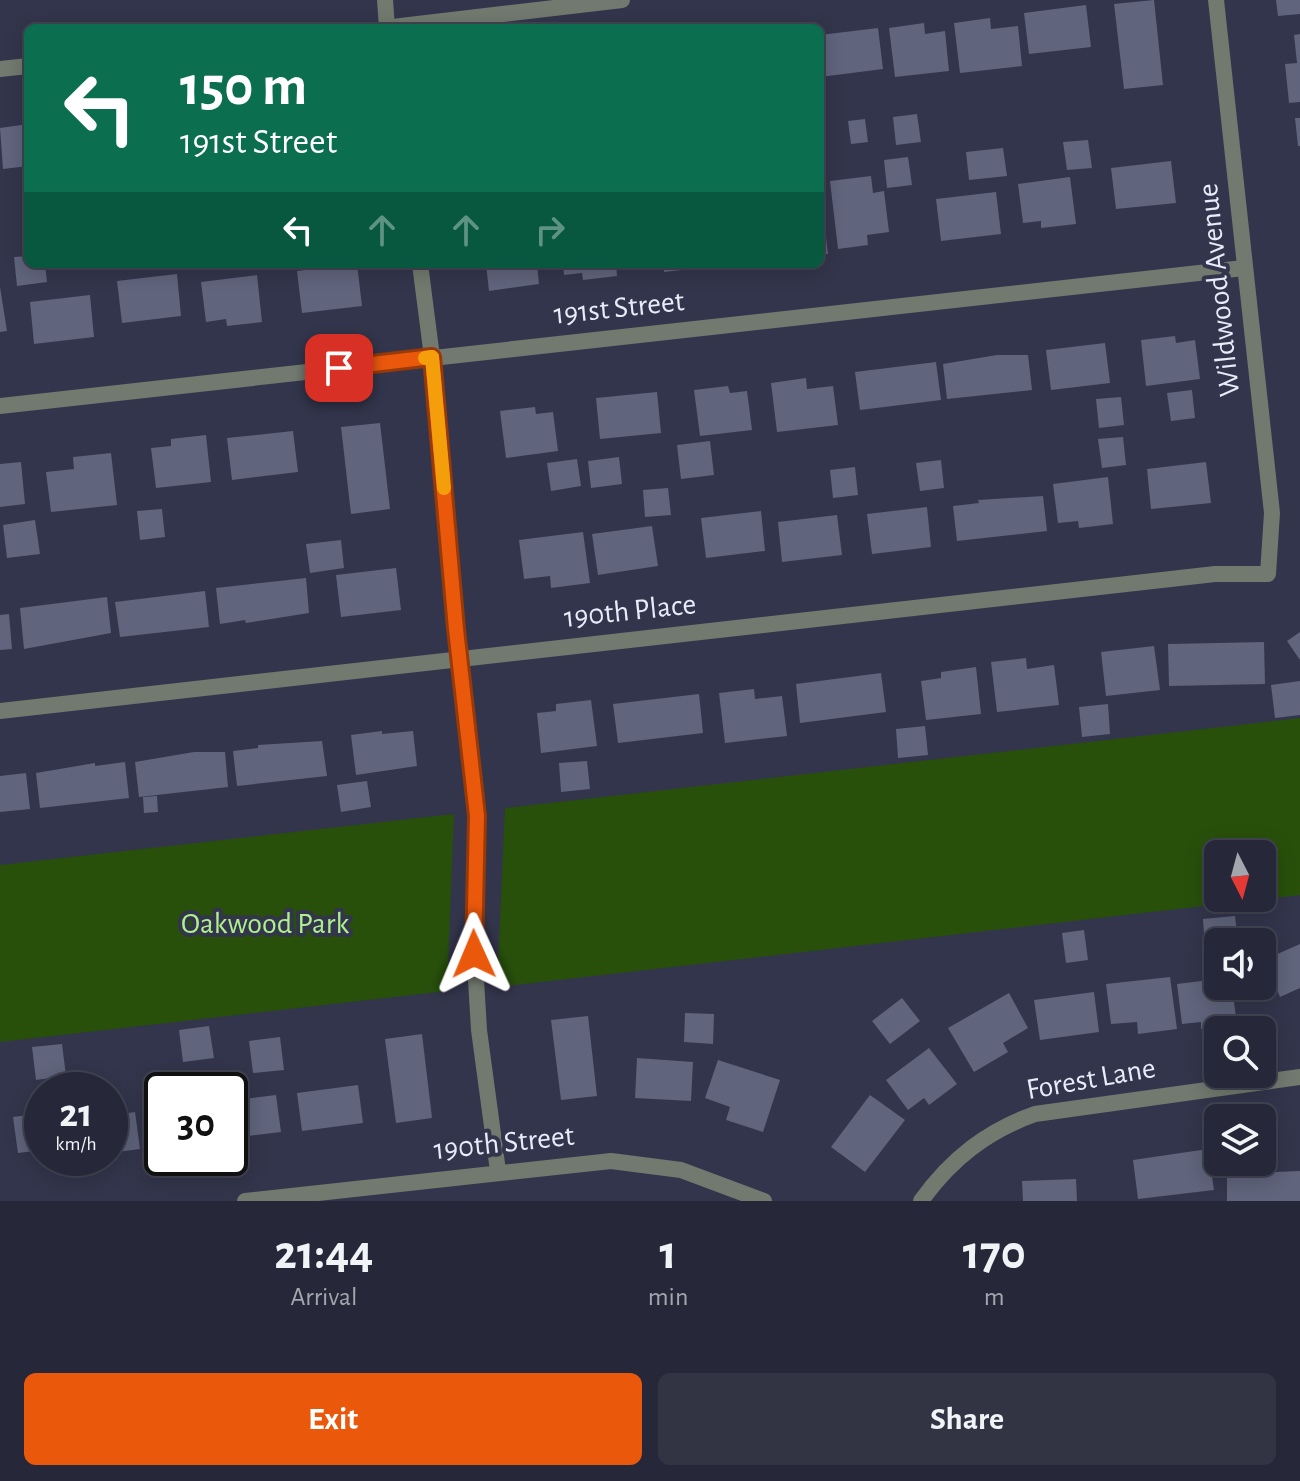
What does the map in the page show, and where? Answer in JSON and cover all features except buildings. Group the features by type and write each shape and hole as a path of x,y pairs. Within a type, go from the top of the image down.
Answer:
{"street":[{"path":"385,0 386,24"},
{"path":"420,24 622,0"},
{"name":"Wildwood Avenue","path":"1216,0 1272,513 1268,574"},
{"path":"0,69 24,66"},
{"path":"421,268 477,816 473,929 479,1030 498,1171"},
{"name":"191st Street","path":"0,406 1244,268"},
{"name":"190th Place","path":"0,711 1215,574 1268,574"},
{"name":"Forest Lane","path":"921,1201 940,1175 977,1142 1009,1123 1035,1114 1300,1077"},
{"name":"190th Street","path":"245,1201 611,1161 649,1164 720,1182 764,1201"}],"green space":[{"path":"1300,718 1300,895 1276,898 1276,840 1204,840 1204,906 497,987 505,808"},
{"name":"Oakwood Park","path":"454,814 447,991 0,1042 0,865"}],"slow traffic":[{"path":"425,358 432,357 444,488"}],"route":[{"path":"339,368 432,357 456,629 477,816 474,954"}]}
